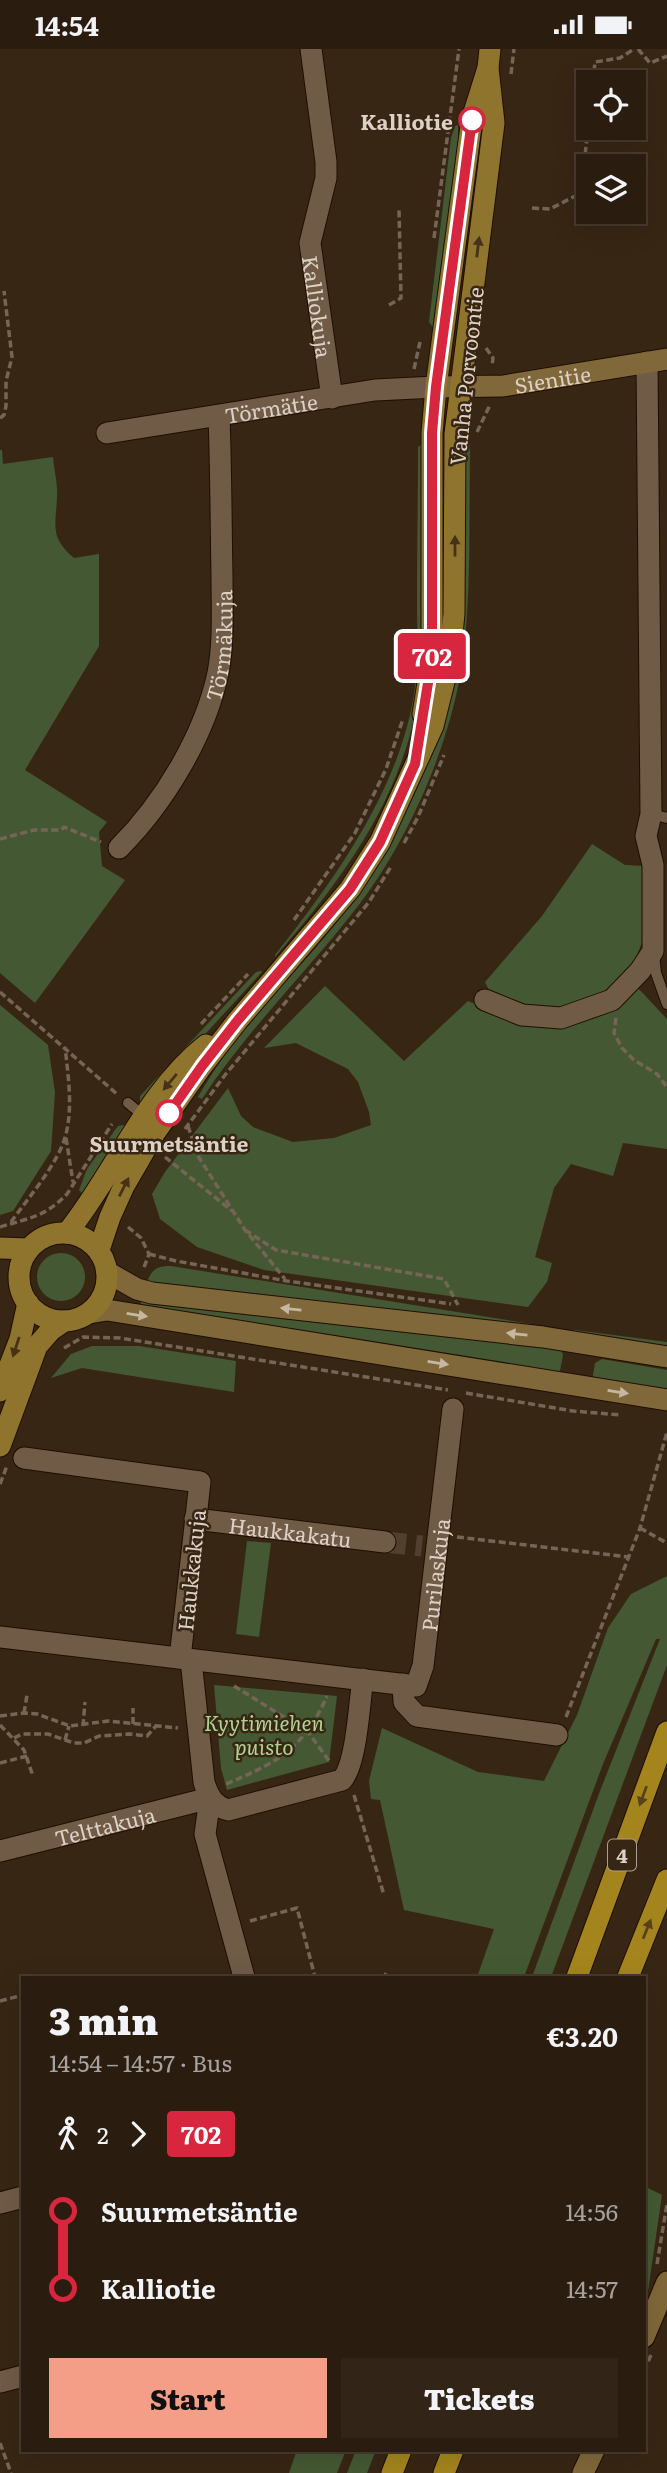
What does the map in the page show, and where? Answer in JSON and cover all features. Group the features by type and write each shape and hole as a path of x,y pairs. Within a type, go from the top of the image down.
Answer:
{"highway":[{"name":"4","path":"577,1976 667,1732"},
{"path":"628,1976 667,1880"},
{"path":"392,2473 400,2452"},
{"path":"444,2473 452,2452"}],"main road":[{"name":"Vanha Porvoontie","path":"415,764 432,658 432,433 436,387 472,119 489,59"},
{"name":"Vanha Porvoontie","path":"99,1250 124,1186 154,1135 238,1020 350,889 380,842 433,726 450,650 454,614 455,434 494,123 489,59"},
{"name":"Sienitie","path":"436,387 503,386 657,360"},
{"name":"Vanha Porvoontie","path":"67,1233 89,1205 164,1089 192,1056 238,1020"},
{"path":"0,1391 20,1339 24,1294 20,1271 23,1258 39,1240 51,1234 67,1233 86,1239 99,1250 107,1272 105,1290 99,1303 89,1313"},
{"path":"0,1248 29,1249"},
{"path":"107,1272 136,1289 152,1293 543,1337 667,1357"},
{"path":"0,1276 24,1294 37,1312 64,1321"},
{"path":"0,1446 37,1346 51,1330 64,1321 107,1310 667,1400"},
{"path":"646,2330 662,2275"},
{"path":"583,2473 593,2452"}],"street":[{"name":"Kalliokuja","path":"311,49 326,179 310,243 332,398"},
{"path":"485,1000 522,1015 561,1018 612,1000 640,971 653,951 653,865 646,836 659,816 655,788 657,360"},
{"name":"Törmätie","path":"107,433 375,390 436,387"},
{"name":"Törmäkuja","path":"119,848 141,825 190,748 207,711 218,672 222,627 219,416"},
{"name":"Purilaskuja","path":"403,1684 416,1686 423,1666 432,1543 453,1409"},
{"name":"Haukkakuja","path":"24,1458 200,1482 185,1659 202,1769 217,1791"},
{"name":"Haukkakatu","path":"195,1519 385,1542"},
{"path":"0,1637 403,1684 404,1702 417,1716 557,1735"},
{"path":"217,1791 218,1807 234,1809 342,1780 352,1759 363,1679"},
{"path":"217,1791 205,1834 244,1976"},
{"name":"Telttakuja","path":"0,1851 217,1791"},
{"path":"0,2203 21,2198"},
{"path":"0,2382 21,2377"}],"lane":[{"path":"653,951 656,973 667,1004"},
{"path":"128,1103 145,1117"}],"path":[{"path":"433,239 458,49"},
{"path":"509,86 514,49"},
{"path":"595,70 596,62 620,58 636,49 650,63 667,57"},
{"path":"532,208 550,209 585,191 587,140"},
{"path":"389,306 401,297 399,209"},
{"path":"0,418 4,415 6,406 6,381 12,357 4,291"},
{"path":"410,387 421,334"},
{"path":"476,433 490,404 493,358 480,339"},
{"path":"290,926 355,833 386,769 404,713"},
{"path":"402,846 418,817 445,751"},
{"path":"0,839 34,830 61,830 64,827 119,848"},
{"path":"180,1135 225,1075 369,902 397,855"},
{"path":"197,1030 248,974"},
{"path":"0,992 128,1103 99,1142 67,1194 50,1211 36,1218 0,1227"},
{"path":"612,1000 616,1009 616,1040 634,1060 657,1074 667,1087"},
{"path":"65,1047 69,1080 66,1136 73,1182"},
{"path":"188,1126 198,1156 245,1230 287,1281"},
{"path":"9,1224 40,1183 66,1136"},
{"path":"159,1165 164,1157 234,1212"},
{"path":"133,1218 130,1228 141,1238 149,1254 287,1281 458,1305 443,1279 276,1250 245,1230"},
{"path":"120,1338 339,1371 573,1411 626,1415"},
{"path":"557,1735 561,1731 640,1528 667,1432"},
{"path":"640,1528 667,1543"},
{"path":"432,1543 629,1557"},
{"path":"226,1681 309,1731 331,1764 332,1753"},
{"path":"217,1791 282,1758 309,1731 329,1693"},
{"path":"24,1713 27,1695"},
{"path":"83,1726 85,1702"},
{"path":"133,1708 133,1724"},
{"path":"0,1716 24,1713 37,1714 69,1725 83,1726 108,1721 178,1728"},
{"path":"0,1725 24,1750 33,1776"},
{"path":"65,1740 69,1725"},
{"path":"14,1738 22,1734 37,1733 84,1743 99,1737 130,1734 147,1736 156,1725"},
{"path":"0,1763 27,1756"},
{"path":"217,1791 221,1776"},
{"path":"342,1780 354,1794 384,1895"},
{"path":"217,1791 232,1791"},
{"path":"230,1926 297,1908 315,1976"},
{"path":"0,2001 21,1996"},
{"path":"662,2275 667,2204"},
{"path":"0,2443 12,2473"}],"green space":[{"path":"458,125 458,144 435,330 429,322 451,138 455,126"},
{"path":"425,442 425,581 421,681 406,749 378,814 361,845 320,902 275,957 363,829 381,795 408,723 415,686 417,654 418,447"},
{"path":"464,442 470,444 469,570 465,639 453,708 429,780 397,847 378,878 339,930 238,1049 202,1099 198,1097 228,1051 334,926 365,883 393,837 437,740"},
{"path":"0,450 3,464 53,457 57,487 57,537 74,558 99,554 99,646 25,770 107,822 99,832 102,866 125,880 35,1003 0,973"},
{"path":"592,844 625,865 644,866 645,934 633,966 609,995 561,1013 522,1011 493,998 485,982 542,916"},
{"path":"261,971 143,1102 140,1102 140,1096 256,972"},
{"path":"325,986 404,1061 468,1001 521,1022 636,986 667,1019 667,1149 623,1143 613,1176 571,1164 554,1188 535,1257 552,1263 547,1282 528,1307 264,1270 197,1247 160,1219 152,1194 165,1172 228,1088 241,1116 253,1127 293,1142 334,1138 371,1125 358,1082 348,1069 296,1043 264,1048"},
{"path":"0,1005 48,1045 55,1092 51,1151 13,1211 0,1215"},
{"path":"124,1125 127,1128 85,1196 79,1190 87,1169 118,1126"},
{"path":"61,1253 78,1260 85,1277 78,1294 61,1301 44,1294 37,1277 44,1260"},
{"path":"171,1266 531,1324 532,1327 179,1290 147,1282 156,1269"},
{"path":"142,1300 511,1340 561,1350 563,1355 559,1376 139,1309"},
{"path":"569,1331 667,1342 667,1350"},
{"path":"92,1346 139,1346 236,1361 234,1392 82,1368 51,1378 71,1354"},
{"path":"602,1359 667,1370 667,1393 592,1381 595,1363"},
{"path":"247,1541 271,1543 259,1637 236,1634"},
{"path":"667,1576 667,1665 551,1976 532,1976 600,1791 660,1639 656,1639 603,1764 524,1976 477,1976 494,1929 404,1910 380,1800 371,1799 369,1781 382,1728 478,1772 544,1781 577,1715 608,1628 631,1594"},
{"name":"Kyytimiehen puisto","path":"214,1685 337,1696 329,1762 227,1790 221,1768"},
{"path":"646,2187 662,2195 646,2296"},
{"path":"296,2452 345,2452 337,2473 289,2473"},
{"path":"355,2452 375,2452 367,2473 347,2473"}],"tunnel":[{"path":"385,1542 422,1546"}],"bus line":[{"name":"702","path":"169,1113 238,1020 350,889 380,842 415,764 432,658 432,433 436,387 472,120"}],"place":[{"name":"Kalliotie","path":"472,120"},
{"name":"Suurmetsäntie","path":"169,1113"}]}
